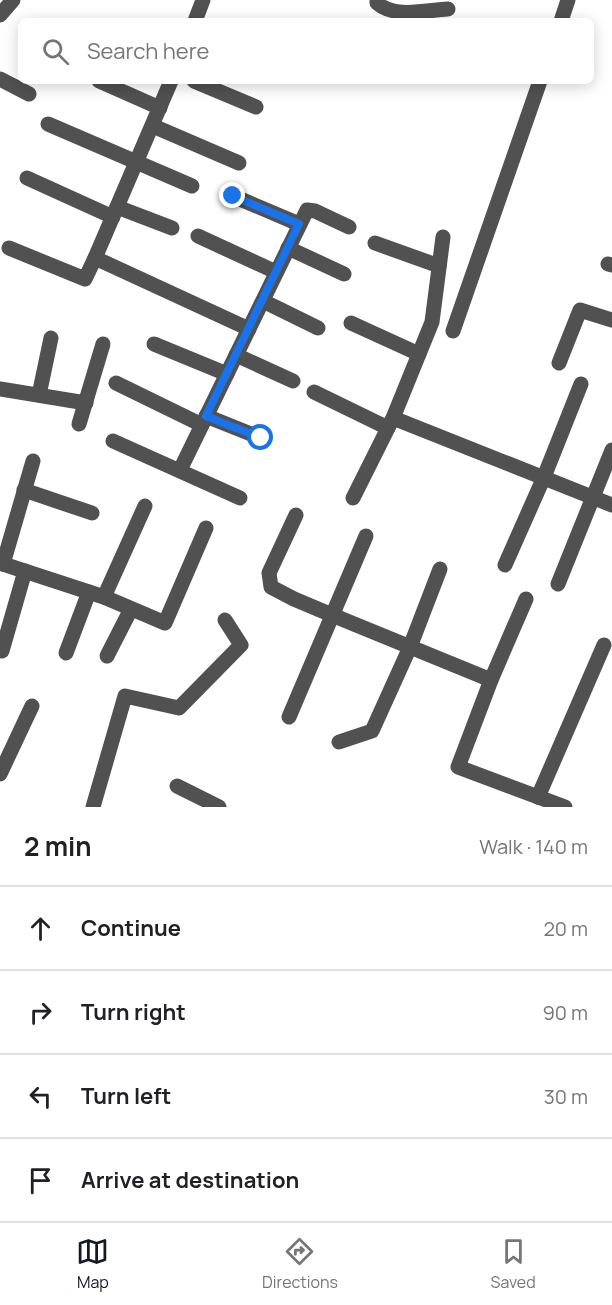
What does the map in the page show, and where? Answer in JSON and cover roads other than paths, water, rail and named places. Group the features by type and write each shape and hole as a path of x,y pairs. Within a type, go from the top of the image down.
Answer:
{"street":[{"path":"0,15 13,0"},
{"path":"196,18 203,0"},
{"path":"377,0 377,3 384,9 398,12 448,9"},
{"path":"562,18 568,0"},
{"path":"0,79 29,94"},
{"path":"106,84 160,108"},
{"path":"9,248 85,279 170,84"},
{"path":"201,84 256,107"},
{"path":"453,331 539,84"},
{"path":"48,124 192,186"},
{"path":"153,126 239,163"},
{"path":"27,178 115,212 172,228"},
{"path":"233,196 299,224"},
{"path":"180,470 307,210 315,211 349,227"},
{"path":"198,236 276,272"},
{"path":"353,498 391,423 432,322 443,237"},
{"path":"375,243 439,266"},
{"path":"288,248 344,274"},
{"path":"95,258 249,329"},
{"path":"262,301 318,328"},
{"path":"559,363 580,310 612,320"},
{"path":"351,323 419,354"},
{"path":"39,395 51,338"},
{"path":"79,424 103,344"},
{"path":"154,344 227,375"},
{"path":"236,355 293,381"},
{"path":"116,383 204,420 261,438"},
{"path":"505,565 544,477 581,384"},
{"path":"0,389 86,403"},
{"path":"314,392 391,423 544,477 612,505"},
{"path":"113,441 240,498"},
{"path":"558,584 612,450"},
{"path":"33,461 1,563 97,595 165,623 206,528"},
{"path":"24,490 92,513"},
{"path":"66,653 145,506"},
{"path":"296,515 269,573 272,587 332,615 491,680"},
{"path":"289,717 366,536"},
{"path":"339,742 372,731 410,647 441,568"},
{"path":"2,651 25,571"},
{"path":"526,599 491,680 458,767 565,807"},
{"path":"107,656 131,609"},
{"path":"93,807 125,696 180,708 241,645 225,620"},
{"path":"538,797 603,645"},
{"path":"0,774 32,706"},
{"path":"177,786 219,807"}]}
